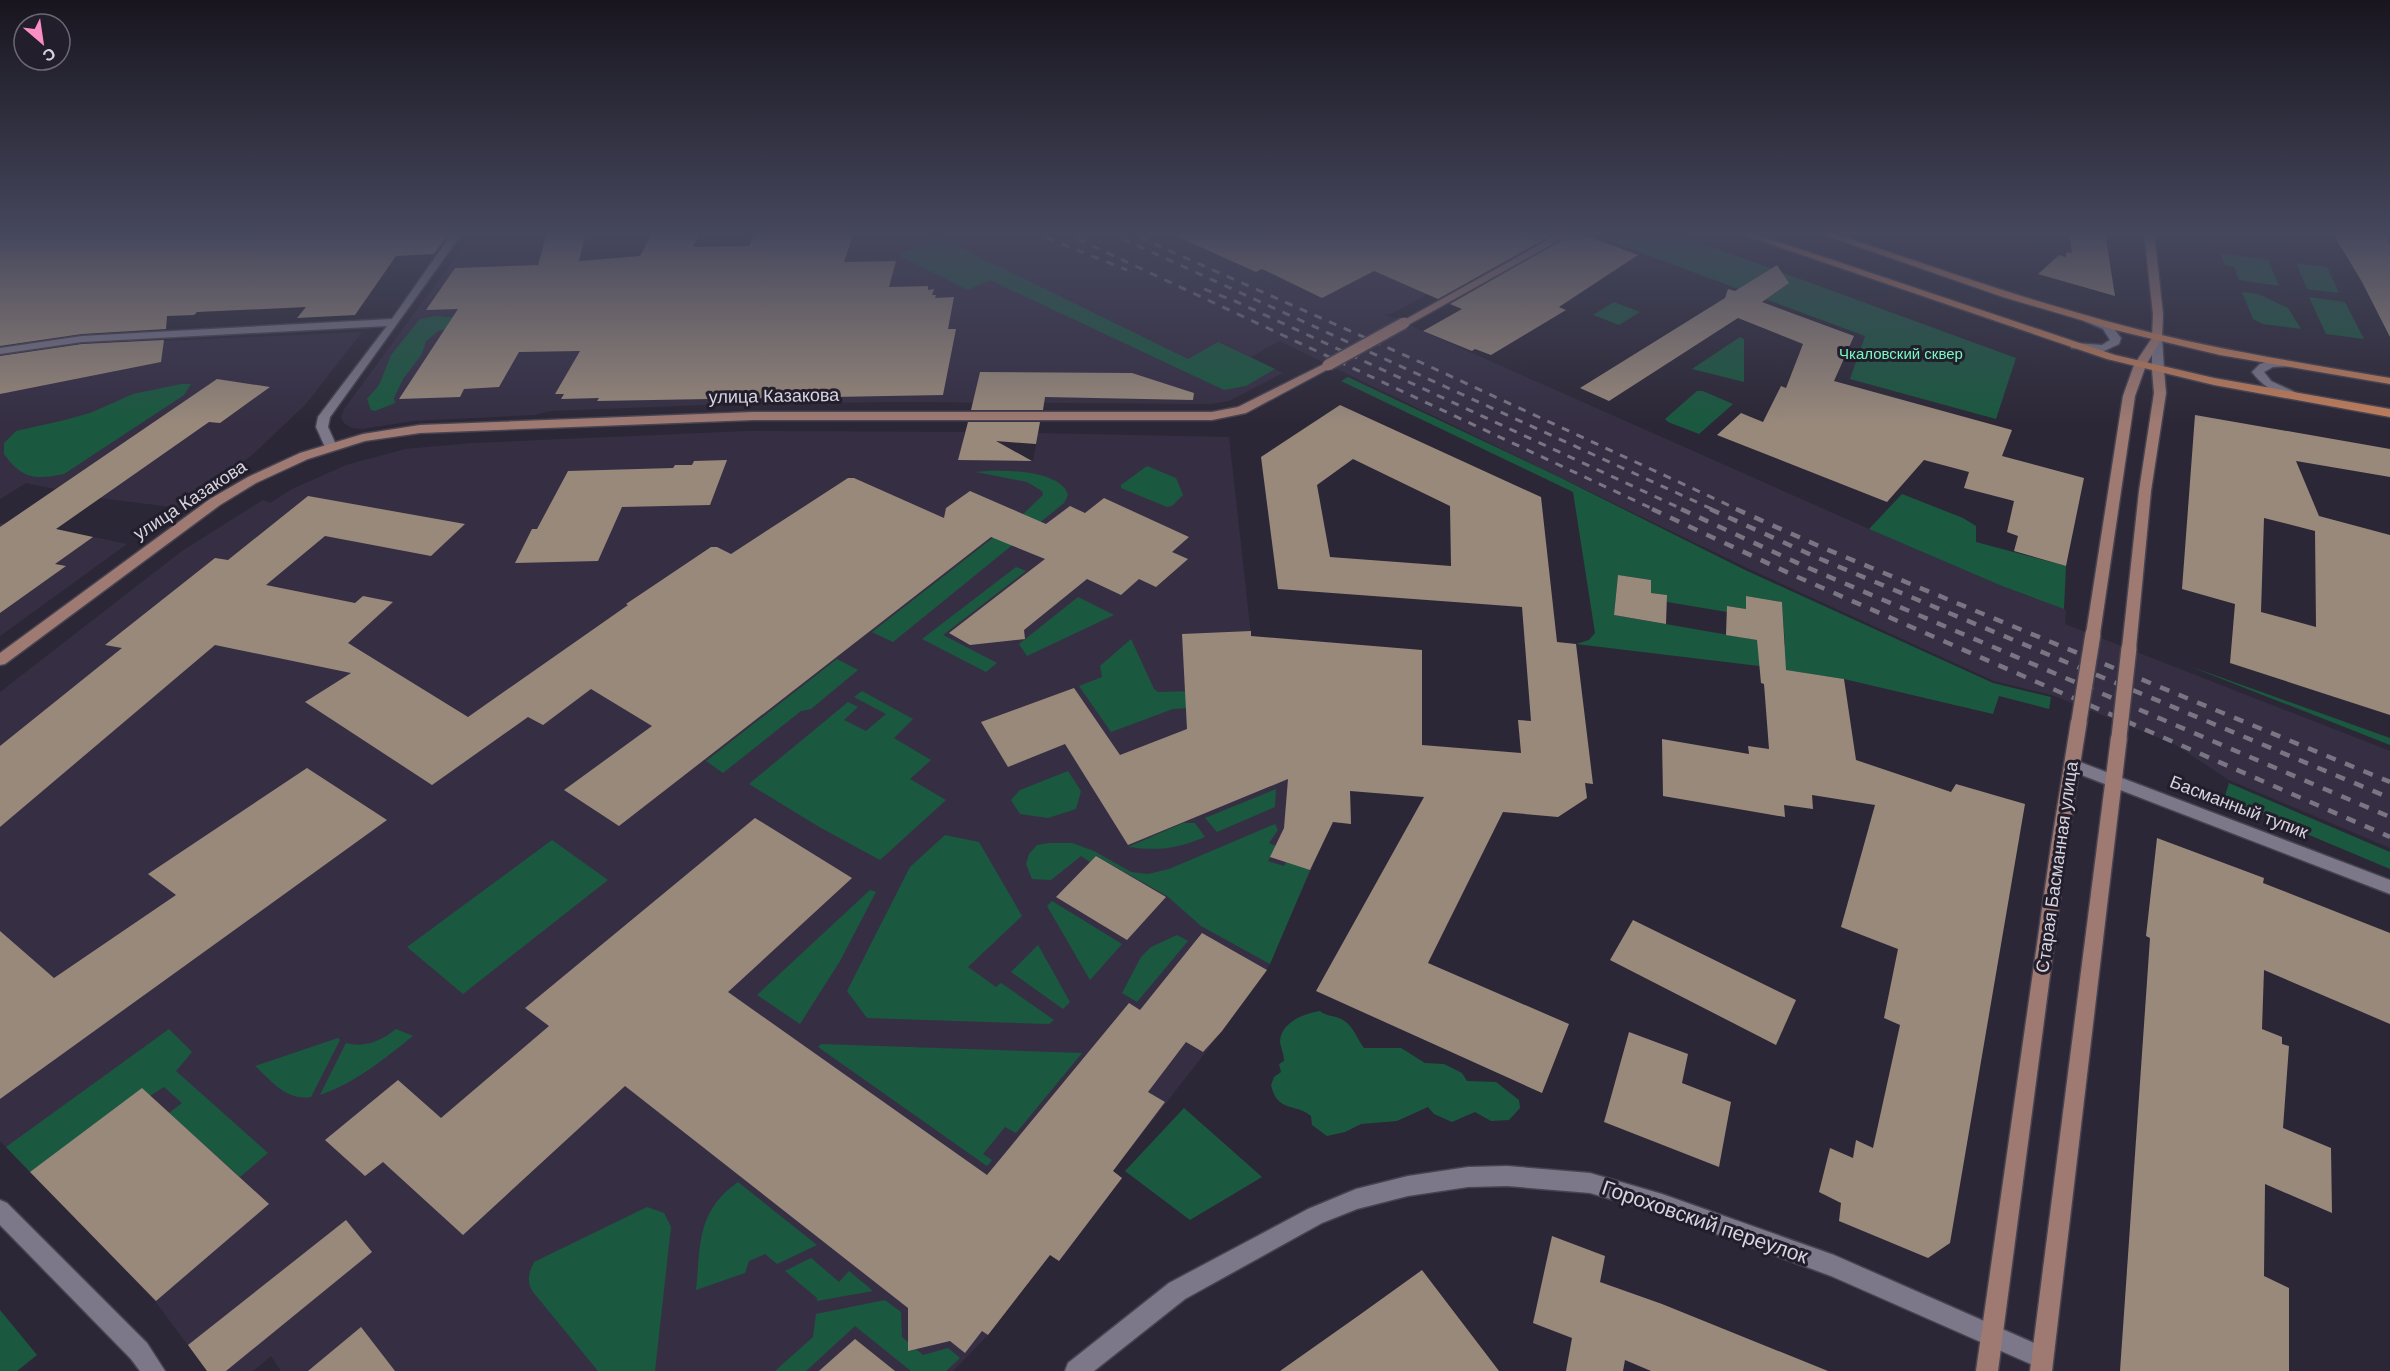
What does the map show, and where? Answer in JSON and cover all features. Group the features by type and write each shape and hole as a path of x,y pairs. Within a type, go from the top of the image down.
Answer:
{"main road":[{"name":"улица Казакова","path":"0,660 215,502 279,467 331,447 363,438 420,429 665,418 884,414 1219,416 1252,406 1453,296"},
{"path":"1928,296 2072,345 2158,370 2390,413"},
{"path":"2017,296 2157,338 2390,381"},
{"path":"2156,296 2157,338"},
{"name":"Старая Басманная улица","path":"1987,1371 2072,765 2129,396 2140,365 2157,338"},
{"path":"2042,1364 2104,842 2114,780 2145,491 2160,393 2158,370"}],"street":[{"path":"331,447 322,427 324,417 413,296"},
{"path":"2072,345 2104,348 2115,342 2116,338 2107,327 2088,319"},
{"path":"0,351 82,339 395,322"},
{"path":"2157,338 2158,370"},
{"path":"2290,364 2268,364 2261,367 2258,372 2267,383 2277,389 2304,398"},
{"name":"Басманный тупик","path":"2072,765 2390,887"},
{"name":"Гороховский переулок","path":"1076,1371 1177,1291 1315,1216 1356,1199 1408,1186 1468,1177 1551,1178 1631,1194 1834,1266 1991,1335 2042,1364"},
{"path":"0,1210 139,1351 154,1371"}],"shaded area":[{"path":"427,296 1425,296 1391,314 1384,314 1869,529 2002,586 2064,609 2066,611 2065,624 2390,751 2390,848 2229,780 2174,744 2052,695 1994,681 1747,568 1279,341 1251,357 1283,373 1229,401 1211,404 897,402 731,404 550,411 535,415 413,421 362,429 352,428 345,424 341,418 344,409"},
{"path":"362,332 306,404 251,456 179,508 100,498 26,483 0,499 0,372 164,341"},
{"path":"748,431 965,432 959,460 1033,461 1038,433 1229,437 1257,689 1350,776 1351,824 1332,822 1267,970 1113,1171 1122,1178 1059,1261 1050,1255 988,1335 953,1371 281,1371 271,1356 253,1371 207,1371 155,1301 0,1141 0,692 182,551 263,500 270,503 292,489 346,465 405,449 473,443"},
{"path":"0,523 22,527 27,523 127,544 0,636"}],"green space":[{"path":"1024,296 1059,296 1188,359 1218,342 1275,369 1246,386 1224,390"},
{"name":"Чкаловский сквер","path":"1757,296 1846,296 2016,358 1996,419 1850,379 1865,336"},
{"path":"2244,296 2262,296 2288,308 2301,329 2263,324 2253,319"},
{"path":"2309,297 2345,302 2364,339 2326,334"},
{"path":"1614,302 1640,312 1619,325 1593,315"},
{"path":"436,316 459,318 453,327 438,331 426,341 422,354 403,379 394,398 395,403 375,411 371,410 367,399 379,385 391,355 420,319"},
{"path":"1740,337 1744,339 1744,382 1692,369"},
{"path":"1348,377 1557,476 1745,570 1993,683 2051,697 2049,709 1999,696 1993,714 1844,679 1759,666 1576,644 1589,640 1595,633 1573,492 1341,381","holes":["1618,575 1651,580 1651,593 1667,595 1667,602 1727,612 1727,606 1746,609 1746,596 1782,602 1785,645 1614,615"]},
{"path":"191,384 184,395 64,474 45,477 30,476 17,469 4,454 4,443 16,431 90,413 133,394"},
{"path":"1697,391 1703,391 1733,404 1699,434 1665,419"},
{"path":"1147,466 1176,478 1183,495 1172,506 1167,507 1121,488 1121,485"},
{"path":"1013,471 1042,476 1063,486 1068,495 1064,503 893,642 872,632 1021,516 1043,495 1042,491 1027,482 976,472"},
{"path":"1902,494 1963,518 1976,526 1976,542 2066,566 2064,609 2002,586 1869,529"},
{"path":"1016,567 1026,571 943,635 997,663 986,672 922,639"},
{"path":"1078,597 1114,615 1027,656 1019,644"},
{"path":"1131,639 1154,689 1158,692 1200,691 1205,707 1173,709 1111,732 1079,686 1102,677 1100,666"},
{"path":"837,659 858,670 811,709 801,711 723,773 706,761"},
{"path":"2189,666 2390,738 2390,745"},
{"path":"862,691 913,719 894,738 931,760 910,779 946,800 880,860 821,828 749,784 848,702 858,707 844,720 866,731 886,714 854,697"},
{"path":"1068,771 1081,791 1076,809 1048,818 1020,814 1011,800 1020,790"},
{"path":"2229,783 2390,852 2390,869 2224,799"},
{"path":"1276,789 1275,807 1217,832 1205,818"},
{"path":"1183,823 1195,823 1205,837 1167,848 1128,847"},
{"path":"1275,824 1278,830 1269,843 1276,846 1268,861 1284,866 1286,862 1310,870 1270,964 1201,926 1167,896 1097,855 1090,862 1081,856 1051,880 1032,879 1026,864 1029,854 1037,845 1072,843 1094,851 1131,872 1148,874 1169,869"},
{"path":"945,835 979,842 1022,916 968,967 996,987 1001,983 1054,1020 1049,1024 867,1018 847,991 910,867"},
{"path":"552,840 608,880 463,994 407,947"},
{"path":"870,890 876,892 840,961 800,1024 757,995"},
{"path":"1052,901 1122,944 1090,980 1047,906"},
{"path":"1177,935 1188,941 1137,1002 1122,993 1141,957 1151,947"},
{"path":"1038,945 1070,1002 1063,1009 1011,972"},
{"path":"1320,1011 1347,1023 1364,1048 1401,1048 1425,1063 1444,1064 1462,1073 1467,1081 1496,1082 1519,1100 1520,1108 1509,1120 1491,1121 1475,1112 1452,1122 1434,1114 1428,1107 1397,1121 1361,1124 1345,1132 1327,1136 1312,1125 1311,1116 1282,1104 1274,1094 1271,1085 1274,1077 1281,1072 1279,1064 1284,1061 1280,1042 1284,1029 1300,1017"},
{"path":"169,1029 192,1052 176,1071 268,1153 240,1177 169,1113 182,1103 164,1087 30,1172 6,1147"},
{"path":"396,1029 413,1036 357,1077 320,1095 346,1043 366,1044 385,1037"},
{"path":"338,1038 340,1040 311,1097 294,1096 287,1093 255,1066"},
{"path":"821,1044 1082,1053 1016,1133 1005,1127 983,1154 992,1160 987,1166 818,1047"},
{"path":"1184,1108 1262,1177 1190,1220 1125,1171"},
{"path":"738,1182 817,1245 777,1264 765,1254 749,1261 745,1273 696,1290 700,1244 708,1217 724,1193"},
{"path":"647,1207 664,1213 671,1227 655,1371 598,1371 533,1292 529,1281 531,1270 534,1262"},
{"path":"811,1258 839,1282 849,1271 873,1291 817,1301 817,1298 785,1271"},
{"path":"885,1300 901,1312 902,1337 923,1355 948,1348 960,1358 946,1371 911,1371 855,1326 806,1371 775,1371 813,1337 816,1314"},
{"path":"0,1310 37,1355 17,1371 0,1371"}],"building":[{"path":"0,296 368,296 355,315 297,318 306,307 197,312 194,315 167,316 166,329 82,334 0,346"},
{"path":"436,296 936,296 935,298 954,297 948,329 956,329 943,395 597,401 599,398 561,399 564,394 555,394 580,351 519,352 499,387 464,389 460,397 399,399 458,309 426,310"},
{"path":"1464,296 1576,296 1559,307 1566,310 1491,355 1475,349 1472,351 1423,331 1462,309 1450,304"},
{"path":"1726,296 1771,296 1762,302 1854,336 1834,381 2012,430 2002,456 2084,478 2066,566 2014,551 2018,536 2007,532 2014,501 1964,488 1969,472 1924,460 1887,502 1717,435 1741,413 1763,422 1781,386 1786,388 1803,344 1738,318 1609,401 1580,388"},
{"path":"2369,296 2390,296 2390,337"},
{"path":"164,340 161,362 0,394 0,356 82,344"},
{"path":"980,372 1132,373 1194,393 1193,400 1045,397 1043,410 971,410"},
{"path":"217,379 270,387 220,423 209,422 56,529 93,537 55,564 66,566 0,613 0,527"},
{"path":"1340,405 1541,497 1557,642 1576,644 1593,784 1585,783 1587,798 1558,817 1503,812 1428,963 1569,1024 1542,1093 1316,991 1424,797 1350,791 1351,824 1333,822 1310,870 1270,857 1284,828 1288,779 1128,845 1065,744 1008,767 981,722 1074,688 1120,755 1187,729 1182,634 1251,631 1251,636 1422,650 1422,745 1521,753 1518,720 1531,721 1522,607 1278,589 1261,457","holes":["1353,459 1450,506 1451,566 1330,557 1317,485"]},
{"path":"2195,415 2390,449 2390,477 2296,461 2319,516 2390,535 2390,715 2230,663 2235,604 2182,589","holes":["2264,518 2315,531 2316,627 2261,612"]},
{"path":"968,422 1040,422 1036,444 996,441 1032,461 958,460"},
{"path":"727,460 710,505 622,507 598,561 515,563 532,529 537,529 568,471 673,468 675,465 692,465 694,461"},
{"path":"848,478 854,478 944,518 946,508 970,491 1046,524 1070,506 1085,513 1104,498 1189,537 1172,552 1188,559 1156,587 1139,579 1121,595 1087,579 1024,630 1025,639 970,645 949,633 1045,559 991,537 619,826 564,790 652,726 591,689 543,725 528,717 432,785 305,702 351,673 215,645 0,827 0,746 122,648 105,645 215,558 228,560 308,496 465,524 431,556 325,536 266,585 355,603 363,596 393,602 348,643 468,717 628,605 626,604 711,547 717,547 731,554"},
{"path":"1618,575 1651,580 1651,593 1667,595 1666,624 1614,615"},
{"path":"1746,596 1782,602 1786,670 1844,679 1856,760 1951,792 1956,784 2025,804 1950,1243 1928,1258 1839,1221 1841,1203 1819,1192 1830,1148 1853,1158 1856,1140 1873,1148 1900,1025 1884,1018 1898,949 1841,927 1875,805 1812,795 1813,809 1784,805 1785,817 1663,796 1662,739 1749,754 1748,746 1769,749 1764,684 1761,683 1757,640 1726,635 1727,606 1746,609"},
{"path":"307,768 387,820 0,1099 0,931 54,978 176,895 148,874"},
{"path":"755,818 852,878 728,992 987,1175 1129,1003 1140,1010 1202,933 1267,970 1222,1031 1203,1052 1186,1042 1148,1092 1165,1102 1113,1171 1122,1178 1059,1261 1050,1255 988,1335 982,1331 965,1353 950,1341 908,1351 908,1308 625,1086 463,1235 383,1162 365,1176 325,1140 398,1080 441,1118 549,1026 525,1008"},
{"path":"2157,838 2264,878 2263,883 2390,933 2390,1024 2264,970 2262,1029 2282,1037 2282,1044 2289,1046 2283,1128 2331,1148 2332,1213 2265,1184 2264,1276 2289,1288 2289,1371 2120,1371 2150,938 2146,936"},
{"path":"1096,856 1166,897 1127,940 1056,897"},
{"path":"1633,920 1796,1000 1776,1045 1610,960"},
{"path":"1629,1032 1688,1054 1682,1083 1731,1102 1719,1167 1604,1122"},
{"path":"142,1088 269,1204 156,1301 30,1172"},
{"path":"346,1220 372,1252 226,1371 207,1371 188,1345"},
{"path":"1552,1236 1605,1256 1600,1282 1662,1304 1828,1371 1651,1371 1625,1360 1623,1371 1566,1371 1572,1338 1533,1323"},
{"path":"1422,1270 1499,1371 1280,1371 1358,1316"},
{"path":"361,1327 395,1371 308,1371"},
{"path":"855,1339 895,1371 819,1371"}],"railway":[{"path":"1199,296 1655,510"},
{"path":"1222,296 1684,510"},
{"path":"1247,296 1714,510"},
{"path":"1272,296 1739,510"},
{"path":"1652,509 1793,575 2390,837"},
{"path":"1681,509 1804,566 2390,817"},
{"path":"1710,509 1818,558 2390,798"},
{"path":"1736,509 1821,547 2390,782"}]}
